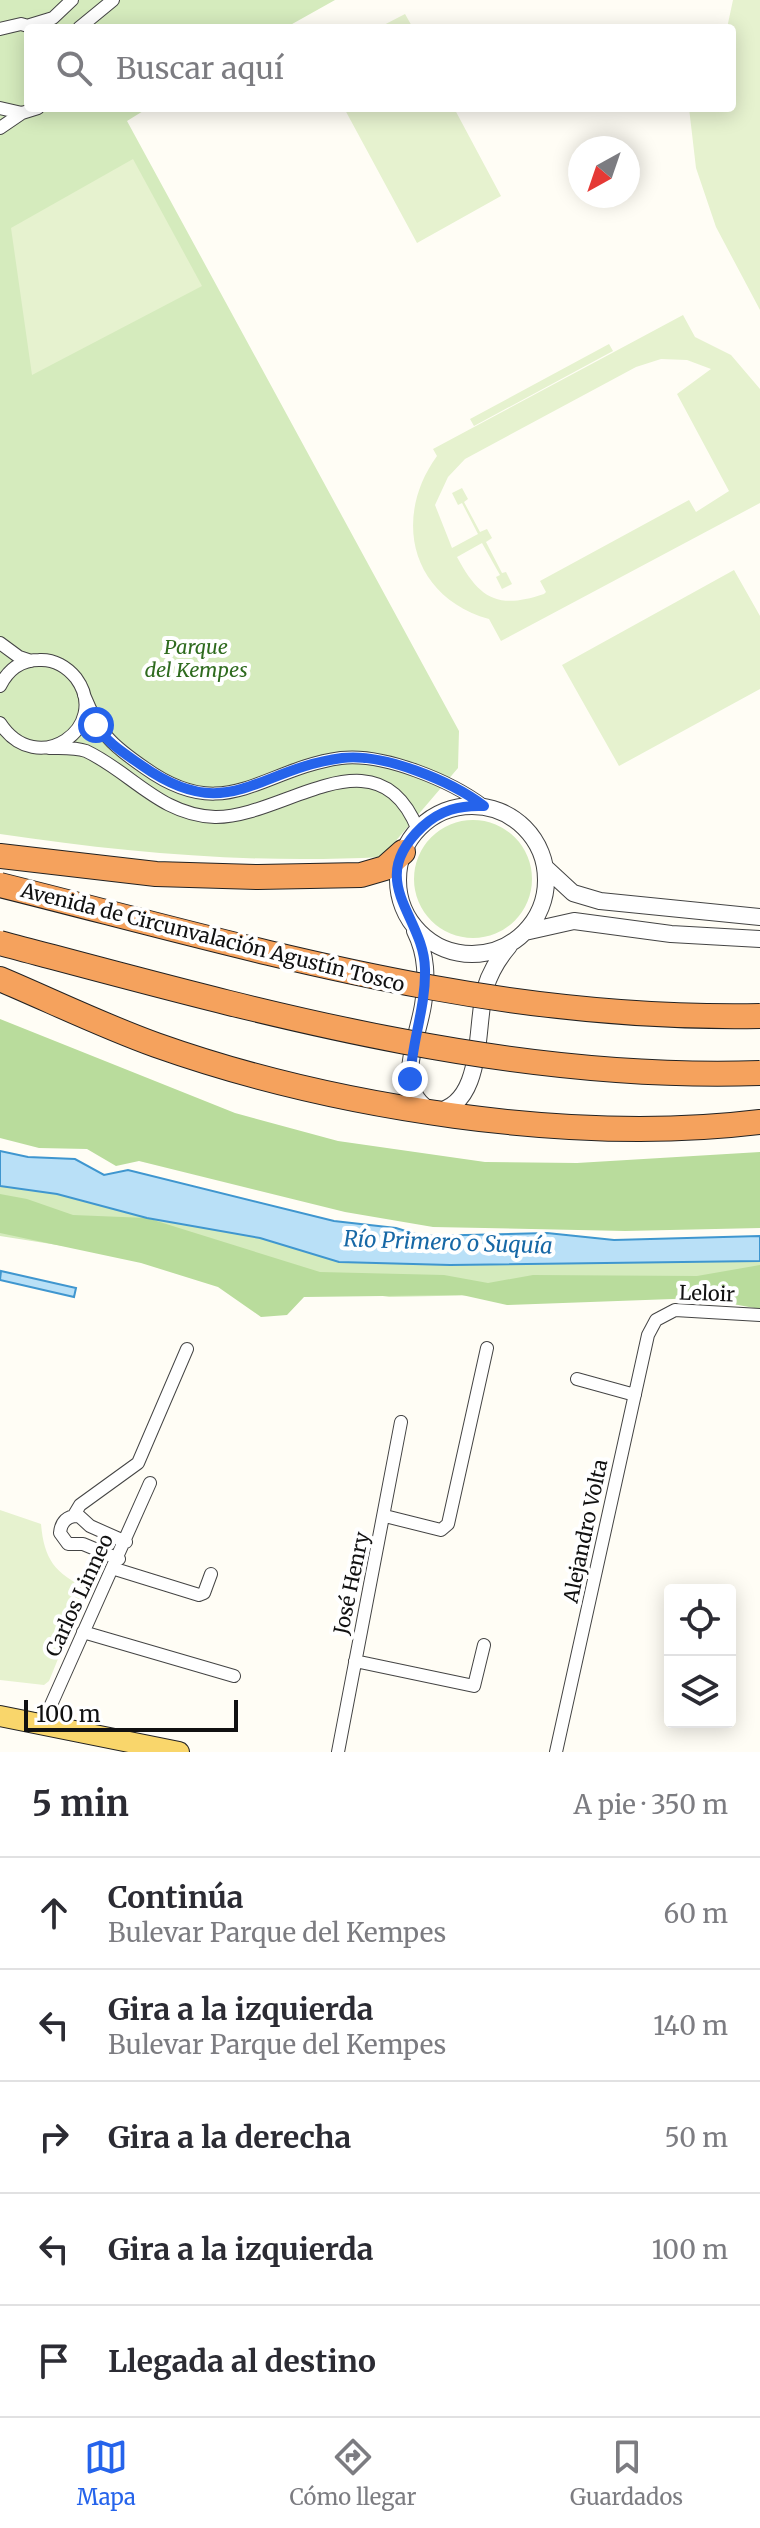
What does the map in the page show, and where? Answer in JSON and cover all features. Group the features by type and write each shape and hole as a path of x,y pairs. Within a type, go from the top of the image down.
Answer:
{"highway":[{"path":"0,856 156,874 258,877 361,875 385,868 403,852"},
{"name":"Avenida de Circunvalación Agustín Tosco","path":"0,885 290,960 462,996 610,1013 760,1016"},
{"path":"0,943 302,1021 451,1051 599,1069 760,1073"},
{"path":"0,979 83,1017 171,1050 261,1077 434,1112 556,1125 677,1129 760,1122"}],"main road":[{"path":"0,1716 128,1747 179,1752"}],"street":[{"path":"40,24 53,18 72,0"},
{"path":"84,24 113,0"},
{"path":"0,29 12,25 24,26"},
{"path":"0,108 22,113"},
{"path":"0,128 25,112"},
{"path":"0,643 19,657 31,661"},
{"path":"0,686 14,668 31,661 43,660 64,667 73,674 96,725 110,744 152,773 190,792 221,794 344,758 373,759 439,780 462,790 484,806 509,814 532,836 546,868 573,893 600,901 760,917"},
{"path":"49,748 61,744 78,728 83,718 84,695"},
{"path":"0,723 15,741 26,746 83,750 149,795 173,807 207,816 244,813 337,782 371,783 397,795 410,809 418,830"},
{"path":"484,806 456,807 434,817 418,830 403,852 398,889 424,956 425,981 410,1079 415,1097 434,1112 458,1103 468,1087 485,989 494,964 539,912 546,884 546,868"},
{"path":"413,926 434,946 456,954 491,952 519,936 574,921 671,934 760,939"},
{"name":"Leloir","path":"656,1320 675,1310 760,1315"},
{"name":"Alejandro Volta","path":"556,1752 648,1335 656,1320"},
{"path":"385,1516 441,1530 448,1524 487,1348"},
{"path":"187,1349 138,1463 80,1505 60,1528 65,1541 73,1546 83,1544 117,1564 199,1595 204,1593 211,1574"},
{"path":"577,1379 635,1395"},
{"name":"José Henry","path":"338,1752 401,1422"},
{"name":"Carlos Linneo","path":"42,1725 117,1564 150,1483"},
{"path":"74,1515 126,1542"},
{"path":"83,1632 234,1676"},
{"path":"355,1661 474,1686 484,1645"}],"green space":[{"name":"Parque del Kempes","path":"0,0 335,0 292,24 24,24 24,112 142,112 127,121 459,731 458,768 382,857 238,858 95,847 0,834"},
{"path":"733,0 760,0 760,310 716,227 696,168 689,112 736,112 736,24 728,24"},
{"path":"405,14 411,24 386,24"},
{"path":"346,112 456,112 501,196 417,243"},
{"path":"133,159 202,286 32,375 11,228"},
{"path":"683,315 695,337 731,355 760,389 760,503 501,641 489,619 463,608 442,593 426,574 417,552 413,529 415,505 423,480 437,456 433,449","holes":["661,359 687,360 711,369 677,394 729,491 696,512 689,500 540,581 546,592 544,594 514,601 491,597 482,591 457,557 482,543 500,575 496,577 502,589 512,584 506,572 502,573 486,542 492,538 487,529 480,532 464,502 468,499 462,488 452,493 458,505 462,503 478,534 452,548 435,505 448,477 465,459 636,367"]},
{"path":"609,344 613,351 474,426 470,419"},
{"path":"734,570 760,616 760,689 619,766 562,665"},
{"path":"473,820 506,830 522,846 532,879 522,912 506,928 473,938 440,928 424,912 414,879 424,846 440,830"},
{"path":"0,1019 235,1113 338,1141 485,1162 577,1163 760,1152 760,1228 625,1231 433,1227 345,1212 139,1161 116,1166 87,1149 39,1148 0,1138"},
{"path":"0,1186 57,1194 260,1238 339,1262 450,1265 760,1261 760,1289 389,1297 0,1236"},
{"path":"0,1194 27,1199 73,1215 147,1218 320,1272 444,1275 488,1283 533,1275 697,1276 760,1265 760,1309 700,1298 507,1305 462,1295 304,1297 287,1315 261,1317 218,1287 141,1263 0,1233"},
{"path":"0,1510 41,1524 45,1547 53,1564 67,1577 87,1588 49,1681 44,1685 0,1680"}],"water":[{"name":"Río Primero o Suquía","path":"0,1151 28,1157 75,1159 104,1175 128,1170 334,1221 396,1228 422,1236 547,1233 614,1240 760,1236 760,1261 450,1265 339,1262 260,1238 147,1218 57,1194 0,1186"},
{"path":"1,1271 76,1288 74,1297 0,1280"}],"route":[{"path":"96,725 110,744 152,773 183,790 198,794 213,795 242,789 344,758 373,759 439,780 462,790 484,806 456,807 434,817 410,839 399,866 398,889 406,915 421,944 425,967 423,1003 410,1079"}]}
